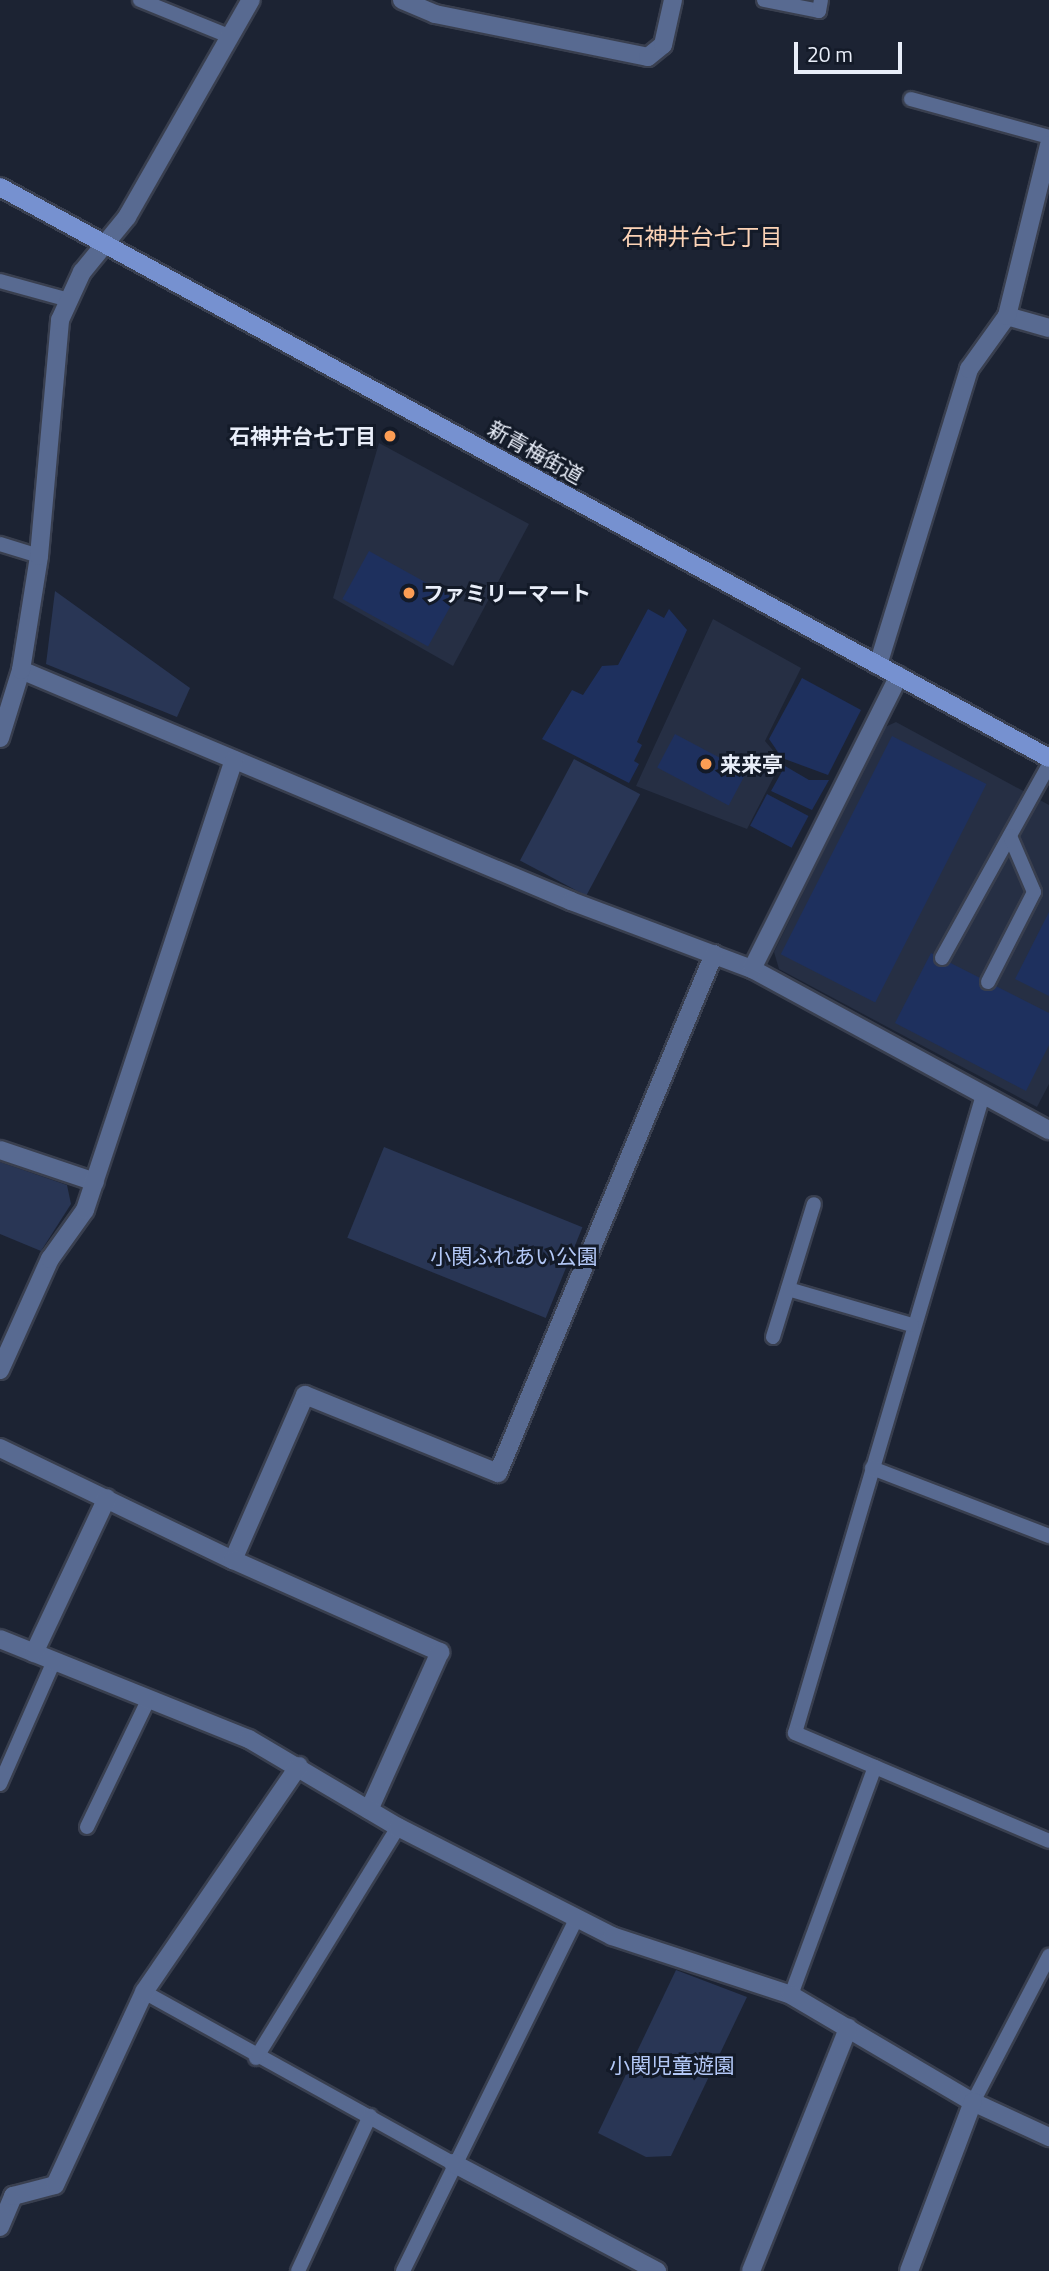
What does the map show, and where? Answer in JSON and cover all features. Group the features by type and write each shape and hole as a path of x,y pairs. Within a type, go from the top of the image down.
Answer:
{"main road":[{"name":"新青梅街道","path":"0,187 1049,758"}],"street":[{"path":"0,738 21,670 38,556 60,320 69,300 105,244 127,217 251,0"},
{"path":"402,0 435,14 648,57 663,45 673,0"},
{"path":"878,664 969,369 1007,316 1049,145"},
{"path":"1007,316 1049,328"},
{"path":"21,670 234,760 752,969 1049,1130"},
{"path":"752,969 899,676"},
{"path":"0,1370 50,1259 85,1210 234,760"},
{"path":"233,1560 305,1395 498,1473 714,954"},
{"path":"0,1150 94,1182"},
{"path":"0,1448 233,1560 439,1652 369,1810"},
{"path":"34,1653 107,1498"},
{"path":"0,1639 299,1766 398,1827 612,1936 791,1995 973,2102 1049,2137"},
{"path":"0,2227 13,2196 55,2185 144,1992 299,1766"},
{"path":"751,2271 848,2028"},
{"path":"909,2271 973,2102"},
{"path":"453,2163 647,2269"}],"lane":[{"path":"140,0 231,37"},
{"path":"764,0 818,11 821,0"},
{"path":"911,99 1049,137"},
{"path":"0,281 69,300"},
{"path":"0,544 38,556"},
{"path":"942,958 1049,765"},
{"path":"988,982 1034,892 1010,836"},
{"path":"984,1095 912,1325 795,1733 1049,1841"},
{"path":"773,1337 814,1204"},
{"path":"788,1289 912,1325"},
{"path":"872,1468 1049,1536"},
{"path":"0,1784 54,1661"},
{"path":"87,1827 148,1700"},
{"path":"791,1995 875,1767"},
{"path":"256,2058 398,1827"},
{"path":"403,2271 453,2163 577,1917"},
{"path":"973,2102 1049,1956"},
{"path":"144,1992 256,2058 370,2116 453,2163"},
{"path":"300,2270 370,2116"}],"shaded area":[{"path":"379,443 529,524 453,666 333,598"},
{"path":"713,619 801,668 765,741 782,761 747,829 636,786"},
{"path":"896,722 1049,805 1049,1084 1037,1107 779,969 774,952 885,727"}],"green space":[{"path":"55,591 190,688 177,717 46,664"},
{"path":"574,759 640,794 586,896 520,861"},
{"name":"小関ふれあい公園","path":"384,1147 582,1227 546,1318 347,1238"},
{"path":"0,1162 67,1185 71,1204 41,1251 0,1234"},
{"name":"小関児童遊園","path":"676,1970 747,1997 671,2156 646,2157 598,2133"}],"building":[{"path":"369,551 455,599 428,647 342,599"},
{"path":"648,609 664,618 669,609 687,630 637,742 642,745 634,761 639,764 629,783 542,739 572,690 583,695 602,666 618,665"},
{"path":"802,678 861,710 828,775 782,758 769,739"},
{"path":"675,734 747,772 729,806 657,768"},
{"path":"892,736 986,784 875,1002 781,954"},
{"path":"785,766 809,780 829,780 812,810 771,791"},
{"path":"767,794 808,816 792,848 750,826"},
{"path":"1049,912 1049,996 1015,979"},
{"path":"931,953 1049,1013 1049,1045 1026,1091 895,1023"}],"place":[{"name":"石神井台七丁目","path":"390,436"},
{"name":"ファミリーマート","path":"409,593"},
{"name":"来来亭","path":"706,764"}],"district":[{"name":"石神井台七丁目","path":"702,237"}]}
